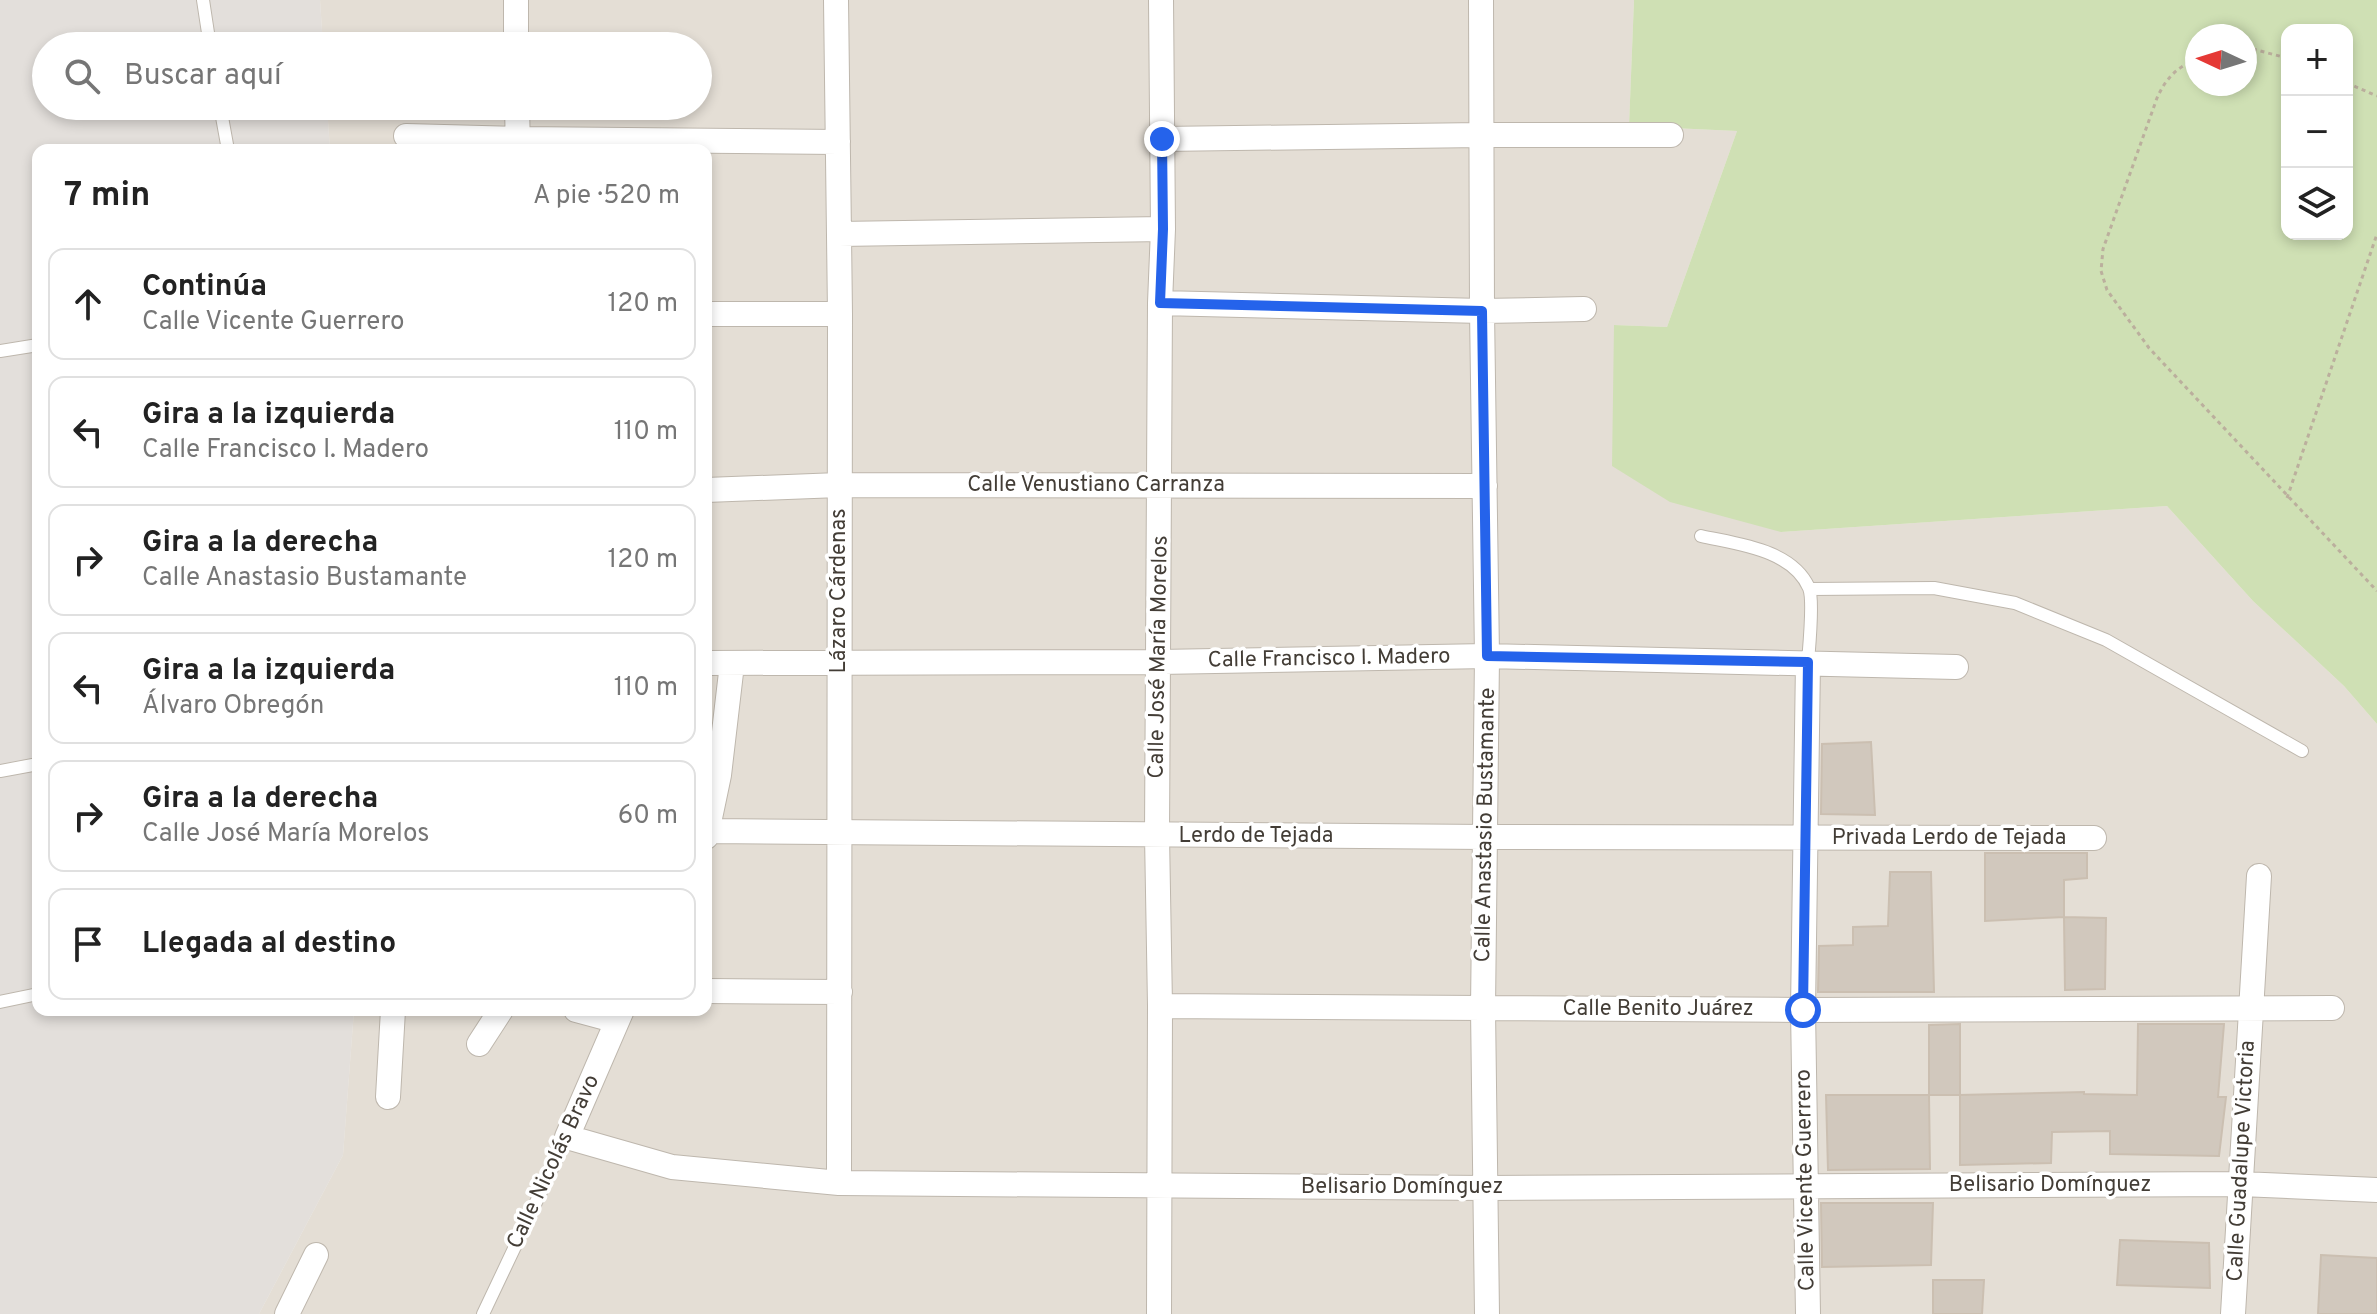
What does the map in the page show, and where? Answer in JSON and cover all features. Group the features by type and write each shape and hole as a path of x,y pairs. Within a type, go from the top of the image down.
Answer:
{"street":[{"path":"516,0 516,32"},
{"name":"Lázaro Cárdenas","path":"836,0 840,314 839,1183"},
{"name":"Calle José María Morelos","path":"1159,1314 1157,835 1163,229 1161,0"},
{"name":"Calle Anastasio Bustamante","path":"1481,0 1487,656 1483,1009 1487,1314"},
{"path":"517,120 518,144"},
{"path":"1162,139 1671,135"},
{"path":"406,136 506,144"},
{"path":"625,144 838,142"},
{"path":"839,234 1163,229"},
{"path":"1160,303 1482,311 1584,309"},
{"path":"712,314 840,314"},
{"name":"Calle Venustiano Carranza","path":"712,490 839,485 1485,486"},
{"name":"Calle Francisco I. Madero","path":"712,663 1159,662 1487,656 1956,667"},
{"name":"Calle Vicente Guerrero","path":"1808,662 1803,1010 1808,1314"},
{"path":"712,809 732,664"},
{"name":"Lerdo de Tejada","path":"712,834 841,832 1804,838"},
{"name":"Privada Lerdo de Tejada","path":"1804,838 2094,838"},
{"name":"Calle Guadalupe Victoria","path":"2233,1314 2259,876"},
{"path":"712,991 840,992"},
{"name":"Calle Benito Juárez","path":"1160,1006 1803,1010 2332,1008"},
{"path":"388,1097 393,1016"},
{"path":"479,1044 497,1016"},
{"name":"Calle Nicolás Bravo","path":"567,1137 620,1016"},
{"name":"Belisario Domínguez","path":"567,1137 672,1167 839,1183 1486,1188 2241,1184 2377,1190"},
{"path":"287,1314 316,1255"}],"lane":[{"path":"203,0 208,32"},
{"path":"223,120 227,144"},
{"path":"0,351 32,346"},
{"path":"1701,536 1760,550 1789,563 1810,589 1808,662"},
{"path":"1810,589 1934,588 2015,603 2106,640 2302,751"},
{"path":"0,771 32,765"},
{"path":"0,1002 32,995"},
{"name":"Calle Nicolás Bravo","path":"483,1314 567,1137"}],"path":[{"path":"2257,50 2281,56"},
{"path":"2185,64 2166,79 2157,98 2103,249 2101,271 2107,290 2149,348 2377,591"},
{"path":"2353,86 2377,96"},
{"path":"2287,498 2377,234"}],"shaded area":[{"path":"0,0 320,0 322,32 32,32 32,120 328,120 330,144 32,144 32,1016 354,1016 343,1155 259,1314 0,1314"},
{"path":"320,0 1634,0 1629,126 1737,131 1667,327 1614,325 1781,532 2167,506 2253,601 2344,686 2377,724 2377,1314 259,1314 343,1155 354,1016 712,1016 712,144 330,144 328,120 712,120 712,32 322,32"}],"green space":[{"path":"1634,0 2377,0 2377,724 2344,686 2253,601 2167,506 1781,532 1670,502 1612,466 1614,325 1667,327 1737,131 1629,126"}],"building":[{"path":"1871,742 1875,815 1821,814 1822,744"},
{"path":"1985,853 2087,853 2087,878 2064,880 2064,917 1985,921"},
{"path":"1890,872 1931,872 1934,992 1818,992 1819,946 1853,945 1853,927 1888,926"},
{"path":"2064,917 2106,918 2105,989 2065,990"},
{"path":"1960,1024 1960,1095 1929,1095 1929,1025"},
{"path":"2138,1024 2224,1024 2218,1097 2226,1097 2219,1156 2110,1154 2110,1131 2052,1132 2051,1163 1960,1165 1960,1095 2084,1092 2137,1095"},
{"path":"1826,1095 1929,1095 1930,1169 1828,1170"},
{"path":"1821,1203 1933,1203 1931,1265 1822,1267"},
{"path":"2120,1240 2209,1243 2210,1288 2117,1285"},
{"path":"2321,1255 2377,1258 2377,1314 2318,1314"},
{"path":"1933,1280 1984,1280 1982,1314 1933,1314"}],"route":[{"path":"1162,139 1160,303 1482,311 1487,656 1808,662 1803,1010"}]}
